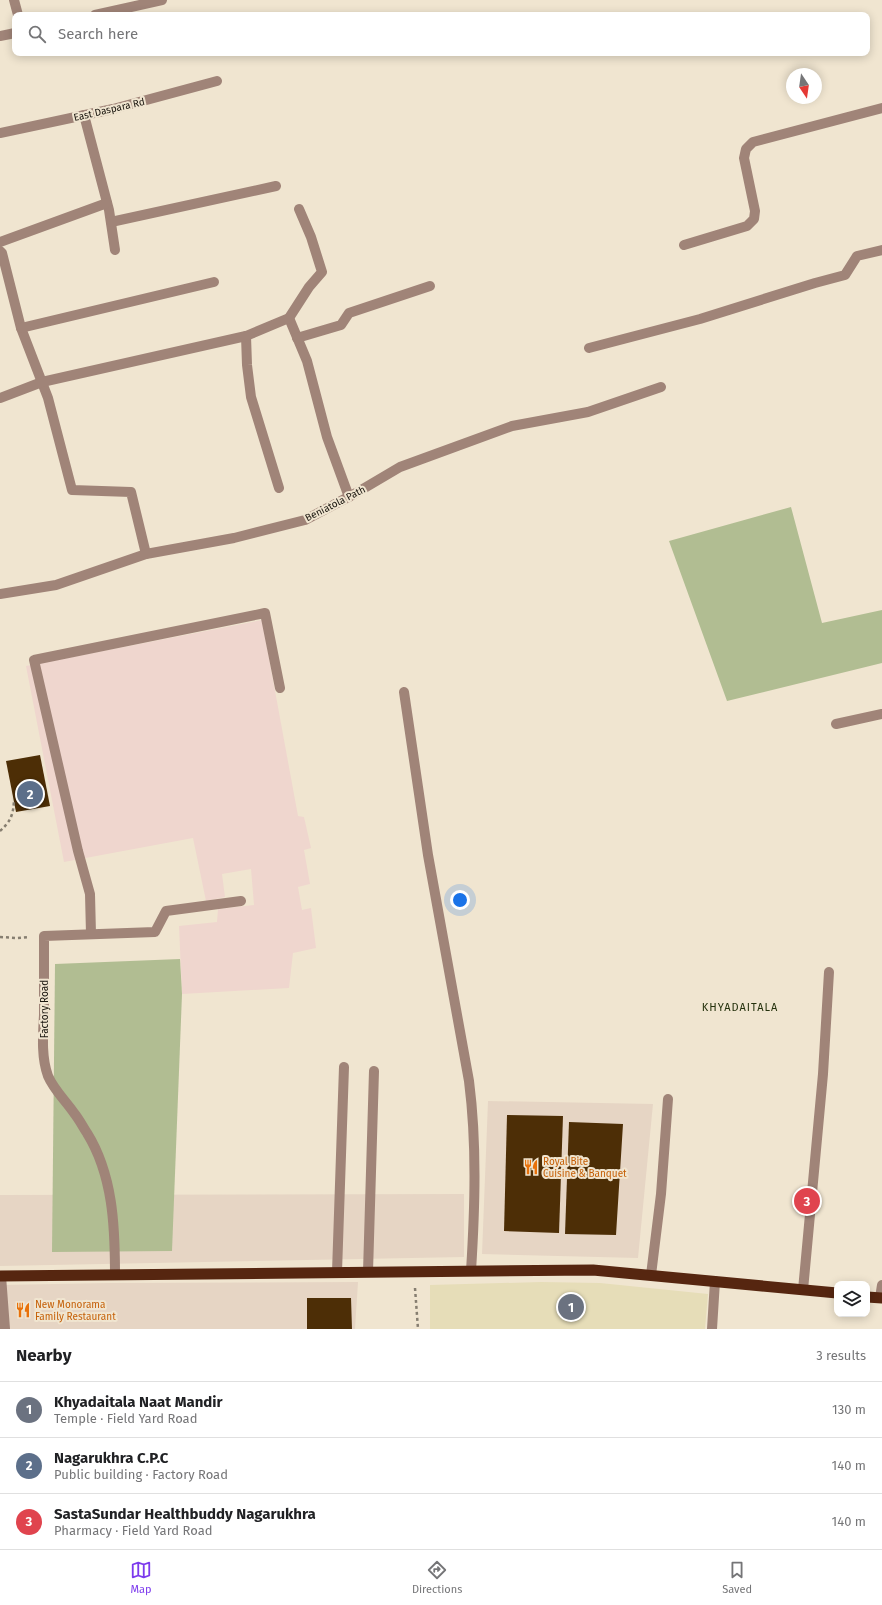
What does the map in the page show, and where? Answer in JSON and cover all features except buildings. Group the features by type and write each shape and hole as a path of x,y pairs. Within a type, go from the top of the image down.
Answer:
{"highway":[{"path":"0,1276 593,1270 834,1293"},
{"path":"870,1296 881,1298"}],"street":[{"path":"14,0 17,12"},
{"path":"108,12 162,0"},
{"path":"0,36 12,34"},
{"name":"East Daspara Rd","path":"0,133 114,109 217,81"},
{"path":"684,244 747,226 754,219 755,211 744,158 746,149 753,142 882,108"},
{"path":"84,115 107,203 115,250"},
{"path":"111,222 276,186"},
{"path":"0,242 107,203"},
{"path":"0,398 42,382 246,336 288,318 309,287 322,272 300,209"},
{"path":"588,348 700,319 815,283 846,275 857,256 882,250"},
{"path":"0,251 2,253 8,274 21,328 48,398 72,490 131,492 146,554"},
{"path":"21,328 214,282"},
{"path":"297,338 341,325 349,313 430,286"},
{"path":"288,318 307,361 327,436 349,497"},
{"path":"246,336 247,365 251,397 279,488"},
{"name":"Beniatola Path","path":"0,594 56,585 146,554 234,538 305,520 349,497 400,467 512,426 588,412 661,387"},
{"path":"91,934 90,894 78,851 34,660 265,613 280,688"},
{"path":"404,692 428,855 468,1074 474,1118 474,1210 471,1271"},
{"path":"836,724 882,714"},
{"path":"44,936 155,932 166,911 241,901"},
{"name":"Factory Road","path":"44,936 43,1045 48,1076 58,1094 74,1112 94,1145 103,1165 114,1233 115,1275"},
{"path":"803,1290 823,1074 829,972"},
{"path":"338,1272 344,1067"},
{"path":"368,1272 374,1071"},
{"path":"652,1275 661,1194 668,1099"},
{"path":"0,1276 5,1329"},
{"path":"712,1329 716,1281"},
{"path":"881,1298 882,1285"}],"path":[{"path":"0,831 6,826 13,814 14,801"},
{"path":"0,937 17,938 44,936"},
{"path":"414,1271 418,1329"}],"shaded area":[{"path":"262,620 298,816 304,817 311,848 304,850 310,884 298,887 302,910 311,908 316,948 293,953 289,988 182,994 179,926 217,922 218,909 254,905 251,869 222,874 225,897 206,901 193,838 64,862 26,666"},
{"path":"488,1101 653,1104 638,1258 482,1254"},
{"path":"464,1194 464,1257 0,1266 0,1195"},
{"path":"358,1282 355,1329 0,1329 0,1285"}],"green space":[{"path":"791,507 822,623 882,610 882,663 727,701 669,541"},
{"path":"180,959 182,994 172,1251 52,1252 55,964"}],"sand":[{"path":"541,1282 600,1283 708,1294 705,1329 430,1329 430,1285"}],"place":[{"name":"Nagarukhra C.P.C","path":"30,794"},
{"name":"Royal Bite Cuisine & Banquet","path":"531,1167"},
{"name":"SastaSundar Healthbuddy Nagarukhra","path":"807,1201"},
{"name":"Khyadaitala Naat Mandir","path":"571,1307"},
{"name":"New Monorama Family Restaurant","path":"23,1310"}],"district":[{"name":"KHYADAITALA","path":"740,1007"}]}
